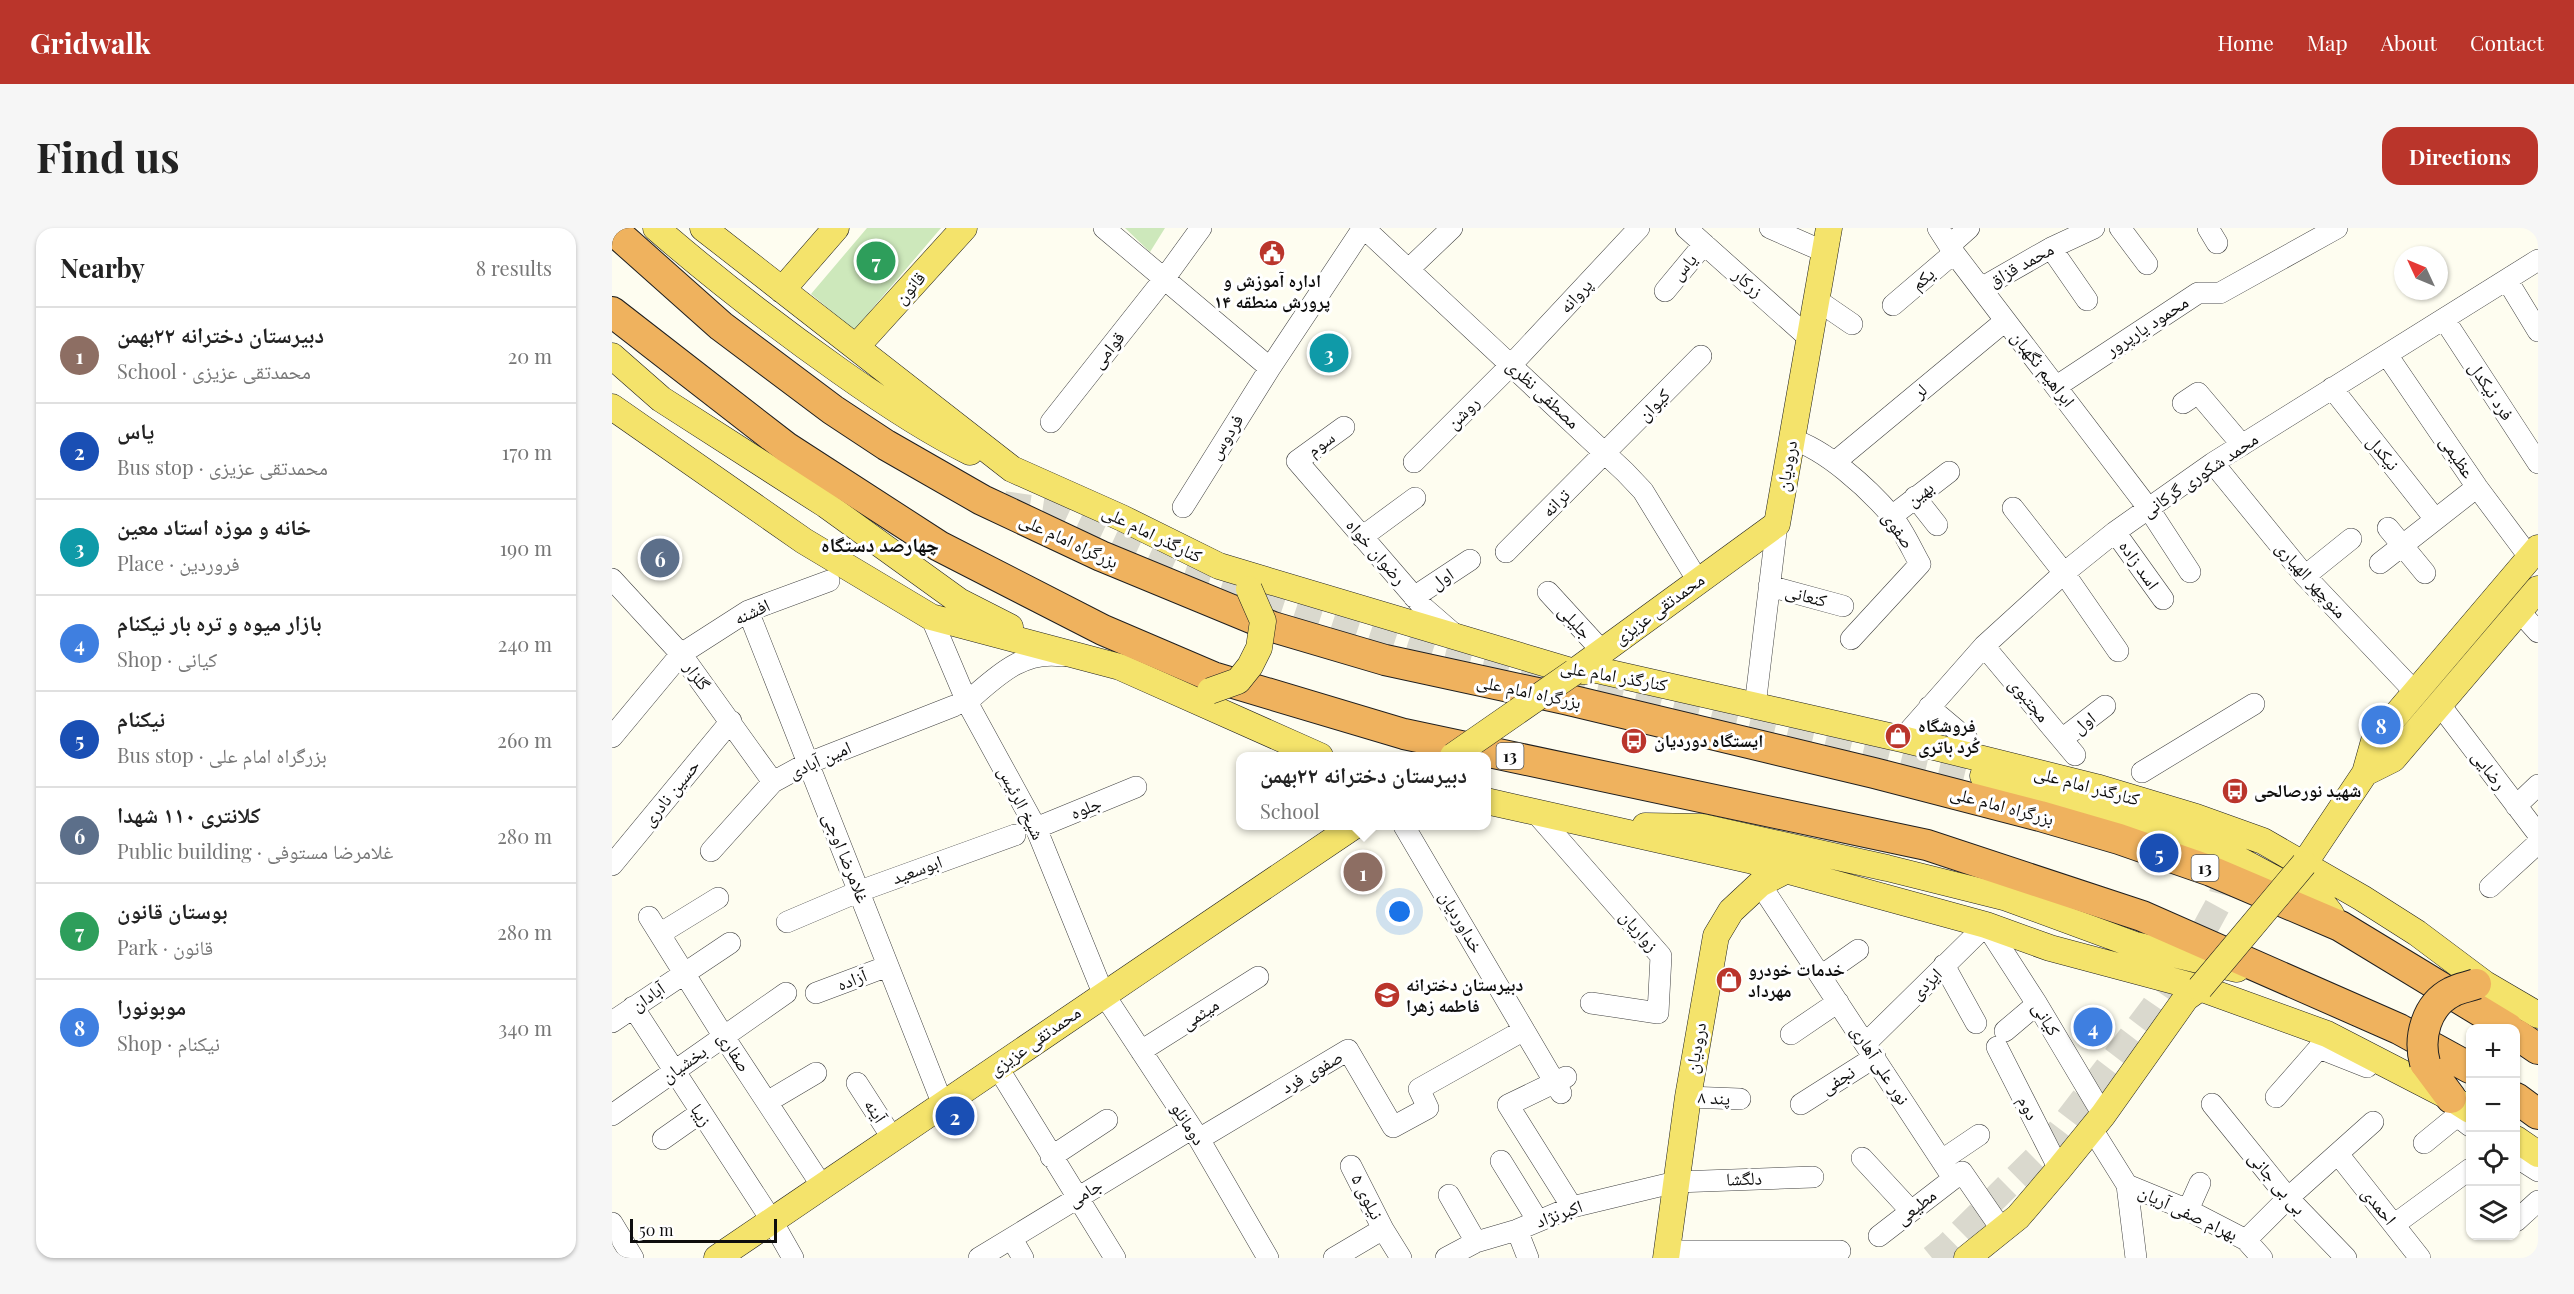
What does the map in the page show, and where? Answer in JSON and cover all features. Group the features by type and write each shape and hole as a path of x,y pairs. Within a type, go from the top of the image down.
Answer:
{"highway":[{"name":"بزرگراه امام علی","path":"612,229 721,326 833,410 886,445 982,500 1101,556 1273,627 1385,660 1576,702 2040,816 2211,871 2340,926 2500,1024"},
{"name":"13","path":"612,312 786,447 939,546 1103,630 1213,677 1404,734 1489,752"},
{"name":"13","path":"1491,752 1927,845 2142,916 2399,1029 2466,1066"},
{"path":"2462,1112 2425,1063 2420,1047 2423,1030 2437,1003 2452,992 2480,984"},
{"path":"2520,1037 2538,1049"},
{"path":"2520,1101 2538,1114"}],"main road":[{"path":"656,228 748,304 864,388 956,445 1012,469"},
{"name":"کنارگذر امام علی","path":"703,228 1012,469 1122,518 1219,566 1574,672 1597,670 1902,739 2096,788 2196,817 2263,841 2304,864 2417,933 2480,984 2538,1015"},
{"path":"782,290 836,228"},
{"name":"قانون","path":"856,347 964,228"},
{"name":"درودیان","path":"1777,524 1827,240"},
{"path":"612,356 661,399 825,505 959,601 1055,649"},
{"path":"612,407 804,541 931,617 1120,667 1311,752"},
{"name":"محمدتقی عزیزی","path":"1459,752 1574,672 1777,524"},
{"path":"1983,1258 2024,1225 2195,1006 2200,988 2304,864 2365,773 2374,741 2534,553"},
{"path":"1153,681 1210,691 1238,681 1250,666 1259,648 1263,621 1249,589 1219,566"},
{"path":"2365,773 2393,759 2538,589"},
{"path":"1574,672 1594,685 1978,775 2118,815 2230,855 2324,905 2340,926"},
{"path":"1489,752 1500,744 1507,718"},
{"path":"1491,802 1787,870 1986,925 2050,948 2200,988 2327,1034 2462,1112"},
{"path":"1597,826 1702,827 1864,862 2007,898 2135,945 2295,982"},
{"path":"1314,853 1330,830"},
{"name":"محمدتقی عزیزی","path":"717,1258 998,1068 1103,993 1347,830"},
{"name":"درودیان","path":"1666,1254 1688,1097 1716,936 1731,911 1760,884 1787,870"},
{"path":"1967,1258 2018,1217 2100,1126"},
{"path":"2520,1142 2538,1154"}],"street":[{"path":"1104,228 1270,368"},
{"name":"قوامی","path":"1051,422 1164,279 1201,228"},
{"name":"مصطفی نظری","path":"1363,228 1512,364 1643,491 1698,581"},
{"name":"فردوس","path":"1183,507 1270,368 1363,228"},
{"path":"1409,268 1452,228"},
{"name":"پروانه","path":"1512,364 1640,228"},
{"name":"زرکار","path":"1686,228 1809,338"},
{"path":"1770,228 1827,240"},
{"name":"یکم","path":"1893,304 1947,242 1969,228"},
{"name":"محمد قزاق","path":"1980,288 2051,248 2094,228"},
{"path":"2120,228 2147,264"},
{"name":"محمود یارپرور","path":"2057,386 2198,293 2220,293 2337,228"},
{"name":"ابراهیم نگهبان","path":"1947,242 2149,509 2190,572"},
{"name":"یاس","path":"1665,291 1704,244"},
{"path":"2051,248 2087,300"},
{"name":"محمد شکوری گرکانی","path":"1902,739 1984,646 2064,573 2115,532 2213,463 2538,260"},
{"path":"2507,280 2538,331"},
{"path":"1817,300 1852,324"},
{"name":"فرد نیکدل","path":"2445,319 2538,463"},
{"name":"لر","path":"1834,462 2005,321"},
{"name":"عظیمی","path":"2387,355 2477,487 2534,553"},
{"name":"کیوان","path":"1606,453 1701,356"},
{"name":"روشن","path":"1414,462 1512,364"},
{"name":"نیکدل","path":"2331,388 2435,519"},
{"path":"2183,403 2198,393 2242,445"},
{"name":"سوم","path":"1297,461 1344,427"},
{"name":"صفوی","path":"1791,438 1807,444 1834,462 1892,516 1920,564 1851,639"},
{"name":"ترانه","path":"1506,552 1606,453"},
{"name":"رضوان خواه","path":"1297,461 1414,597 1459,639"},
{"name":"منوچهر الهیاری","path":"2213,463 2305,576 2415,692"},
{"name":"بهین","path":"1892,516 1949,472"},
{"path":"2380,563 2477,487"},
{"path":"1915,497 1937,525"},
{"path":"1362,537 1416,498"},
{"path":"2013,508 2064,573 2118,651"},
{"name":"درودیان","path":"1755,706 1777,524"},
{"path":"2388,528 2425,573"},
{"name":"اسد زاده","path":"2115,532 2163,599"},
{"path":"2305,576 2351,539"},
{"name":"اول","path":"1414,597 1470,560"},
{"name":"افشنه","path":"612,737 681,654 747,611 829,581"},
{"name":"کنعانی","path":"1769,586 1843,606"},
{"name":"گلزار","path":"616,592 681,654 773,782"},
{"name":"جلیلی","path":"1548,592 1602,651"},
{"name":"غلامرضا اوجی","path":"747,611 943,1105"},
{"path":"2519,611 2538,632"},
{"name":"شیخ الرئیس","path":"931,617 961,704 1036,828 1103,993"},
{"name":"مجتبوی","path":"1984,646 2068,747"},
{"path":"961,704 1002,670 1022,659 1058,655 1120,667"},
{"name":"امین آبادی","path":"711,851 773,782 806,764 961,704"},
{"path":"2142,772 2254,704"},
{"name":"رضایی","path":"2440,705 2538,834"},
{"name":"اول","path":"2068,747 2105,706"},
{"path":"1929,707 1967,739"},
{"name":"حسین نادری","path":"612,865 730,721"},
{"path":"2516,806 2538,785"},
{"name":"جلوه","path":"1036,828 1136,787"},
{"name":"زواریان","path":"1535,812 1661,956 1658,1013 1591,1003"},
{"name":"خداوردیان","path":"1407,830 1524,1030 1560,1084 1508,1105 1572,1207"},
{"name":"ابوسعید","path":"787,922 860,891 1015,835"},
{"path":"2490,887 2538,843"},
{"name":"نور علی آهاری","path":"1760,884 1948,1169"},
{"name":"صفاری","path":"718,898 655,925 724,1037 822,1186"},
{"name":"ایزدی","path":"1870,1050 1944,965 1986,925"},
{"name":"کیانی","path":"1986,925 2037,1004 2100,1126"},
{"name":"آبادان","path":"612,1022 730,943"},
{"path":"1821,976 1858,950"},
{"path":"1944,965 1976,1023"},
{"name":"آزاده","path":"816,993 888,966"},
{"name":"میثمی","path":"1142,1051 1258,977"},
{"name":"بخشیان","path":"612,1115 786,993"},
{"name":"دومانلو","path":"1103,993 1195,1134 1264,1257"},
{"path":"1791,1034 1838,1002"},
{"name":"دوم","path":"2037,1004 2001,1039 2059,1169"},
{"name":"زیبا","path":"633,1007 772,1221 793,1258"},
{"name":"صفوی فرد","path":"1195,1134 1348,1050 1393,1127 1428,1108 1419,1089 1524,1030"},
{"path":"2276,1096 2319,1048 2356,1060 2462,1112 2424,1143"},
{"name":"نجفی","path":"1801,1104 1870,1050"},
{"path":"998,1068 1115,1258"},
{"path":"767,1102 816,1073"},
{"name":"آینه","path":"857,1083 893,1139"},
{"name":"پند ۸","path":"1688,1097 1740,1099"},
{"name":"بی بی جانی","path":"2212,1104 2288,1198 2346,1258"},
{"path":"663,1139 700,1113"},
{"path":"1051,1157 1107,1120"},
{"path":"2246,1240 2288,1198 2373,1122"},
{"name":"بهرام صفی آریان","path":"2100,1126 2127,1185 2188,1210 2246,1240 2262,1258"},
{"name":"جامی","path":"979,1258 1076,1198 1195,1134"},
{"name":"مطیعی","path":"1879,1236 1911,1211 1979,1135"},
{"name":"احمدی","path":"2338,1154 2420,1258"},
{"path":"1862,1158 1911,1211"},
{"path":"2520,1160 2538,1171"},
{"path":"1502,1161 1538,1221"},
{"name":"نیلوی ۵","path":"1351,1166 1383,1229"},
{"path":"1948,1169 1962,1172 2002,1230"},
{"path":"2395,1224 2466,1172"},
{"name":"دلگشا","path":"1676,1182 1813,1177"},
{"name":"اکبرنژاد","path":"1446,1258 1476,1242 1516,1230 1572,1207 1676,1182"},
{"path":"2188,1210 2200,1183"},
{"path":"2127,1185 2136,1258"},
{"path":"1449,1195 1476,1242"},
{"path":"2520,1217 2538,1201"},
{"path":"612,1223 633,1258"},
{"path":"1334,1258 1383,1229 1401,1258"},
{"path":"1516,1230 1528,1258"},
{"path":"1012,1239 1023,1258"},
{"path":"1666,1254 1840,1251"}],"green space":[{"path":"867,228 941,228 854,330 811,294"},
{"path":"1125,228 1165,228 1150,252"}],"tunnel":[{"path":"1004,504 1065,513 1185,569 1438,652 2005,785"},
{"path":"1932,1258 2046,1148 2152,1009 2197,943 2220,901 2226,879 2221,860"}],"place":[{"name":"اداره آموزش و پرورش منطقه ۱۴","path":"1272,253"},
{"name":"بوستان قانون","path":"876,261"},
{"name":"خانه و موزه استاد معین","path":"1329,353"},
{"name":"کلانتری ۱۱۰ شهدا","path":"660,558"},
{"name":"موبونورا","path":"2381,725"},
{"name":"فروشگاه کُرد باتری","path":"1898,736"},
{"name":"ایستگاه دوردیان","path":"1634,741"},
{"name":"شهید نورصالحی","path":"2235,791"},
{"name":"نیکنام","path":"2159,853"},
{"name":"دبیرستان دخترانه ۲۲بهمن","path":"1363,872"},
{"name":"خدمات خودرو مهرداد","path":"1729,980"},
{"name":"دبیرستان دخترانه فاطمه زهرا","path":"1387,995"},
{"name":"بازار میوه و تره بار نیکنام","path":"2093,1027"},
{"name":"یاس","path":"955,1116"}],"district":[{"name":"چهارصد دستگاه","path":"880,545"}]}
